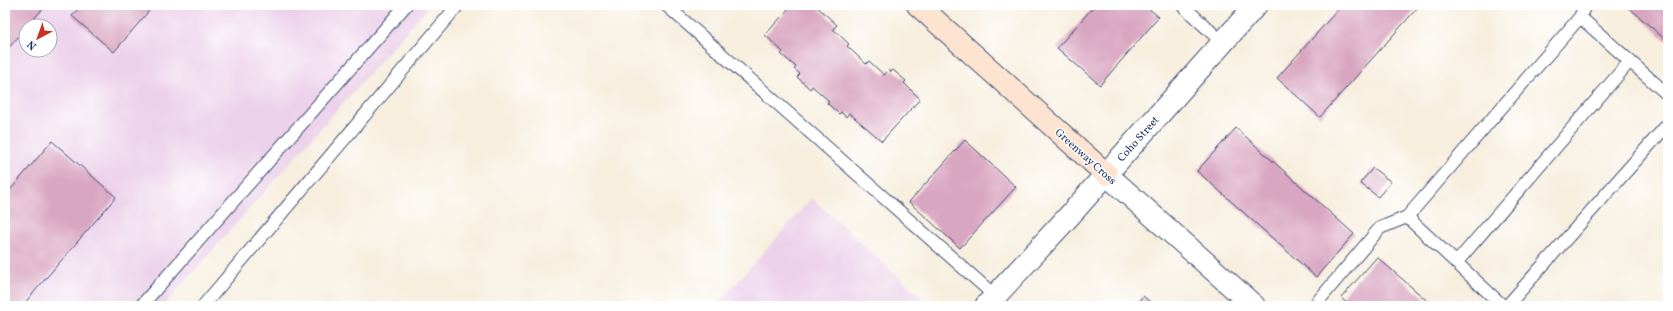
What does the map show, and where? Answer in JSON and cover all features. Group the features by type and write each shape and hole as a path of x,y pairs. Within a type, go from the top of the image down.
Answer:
{"street":[{"name":"Greenway Cross","path":"918,5 1254,306"},
{"name":"Coho Street","path":"990,301 1106,174 1256,5"}],"lane":[{"path":"141,306 406,5"},
{"path":"203,306 458,5"},
{"path":"666,5 990,301"},
{"path":"1182,5 1222,43"},
{"path":"1314,306 1380,228 1407,217 1580,17 1585,5"},
{"path":"1580,17 1668,95"},
{"path":"1456,263 1630,61"},
{"path":"1508,306 1668,124"},
{"path":"1407,217 1503,306"}],"shaded area":[{"path":"5,5 430,5 163,306 5,306"},
{"path":"812,198 930,306 716,306"}],"building":[{"path":"5,5 46,5 35,18 18,18 18,37 5,52"},
{"path":"81,5 154,5 114,52 72,16"},
{"path":"792,5 815,5 837,25 833,29 849,44 847,46 866,64 869,61 884,75 889,70 891,72 893,70 906,81 904,83 920,99 882,141 849,113 846,117 841,112 839,114 827,103 829,101 812,86 810,89 797,77 800,74 794,69 796,67 781,54 783,52 765,35"},
{"path":"1095,5 1144,5 1159,17 1100,85 1057,48"},
{"path":"1342,5 1420,5 1320,117 1277,78"},
{"path":"1626,5 1668,5 1668,42"},
{"path":"1236,128 1354,234 1316,277 1197,171"},
{"path":"965,140 1016,187 960,248 909,202"},
{"path":"52,141 116,197 22,306 5,306 5,196"},
{"path":"1373,168 1391,182 1378,197 1360,183"},
{"path":"1377,257 1433,306 1350,306 1341,298"},
{"path":"1143,296 1155,306 1134,306"}]}
